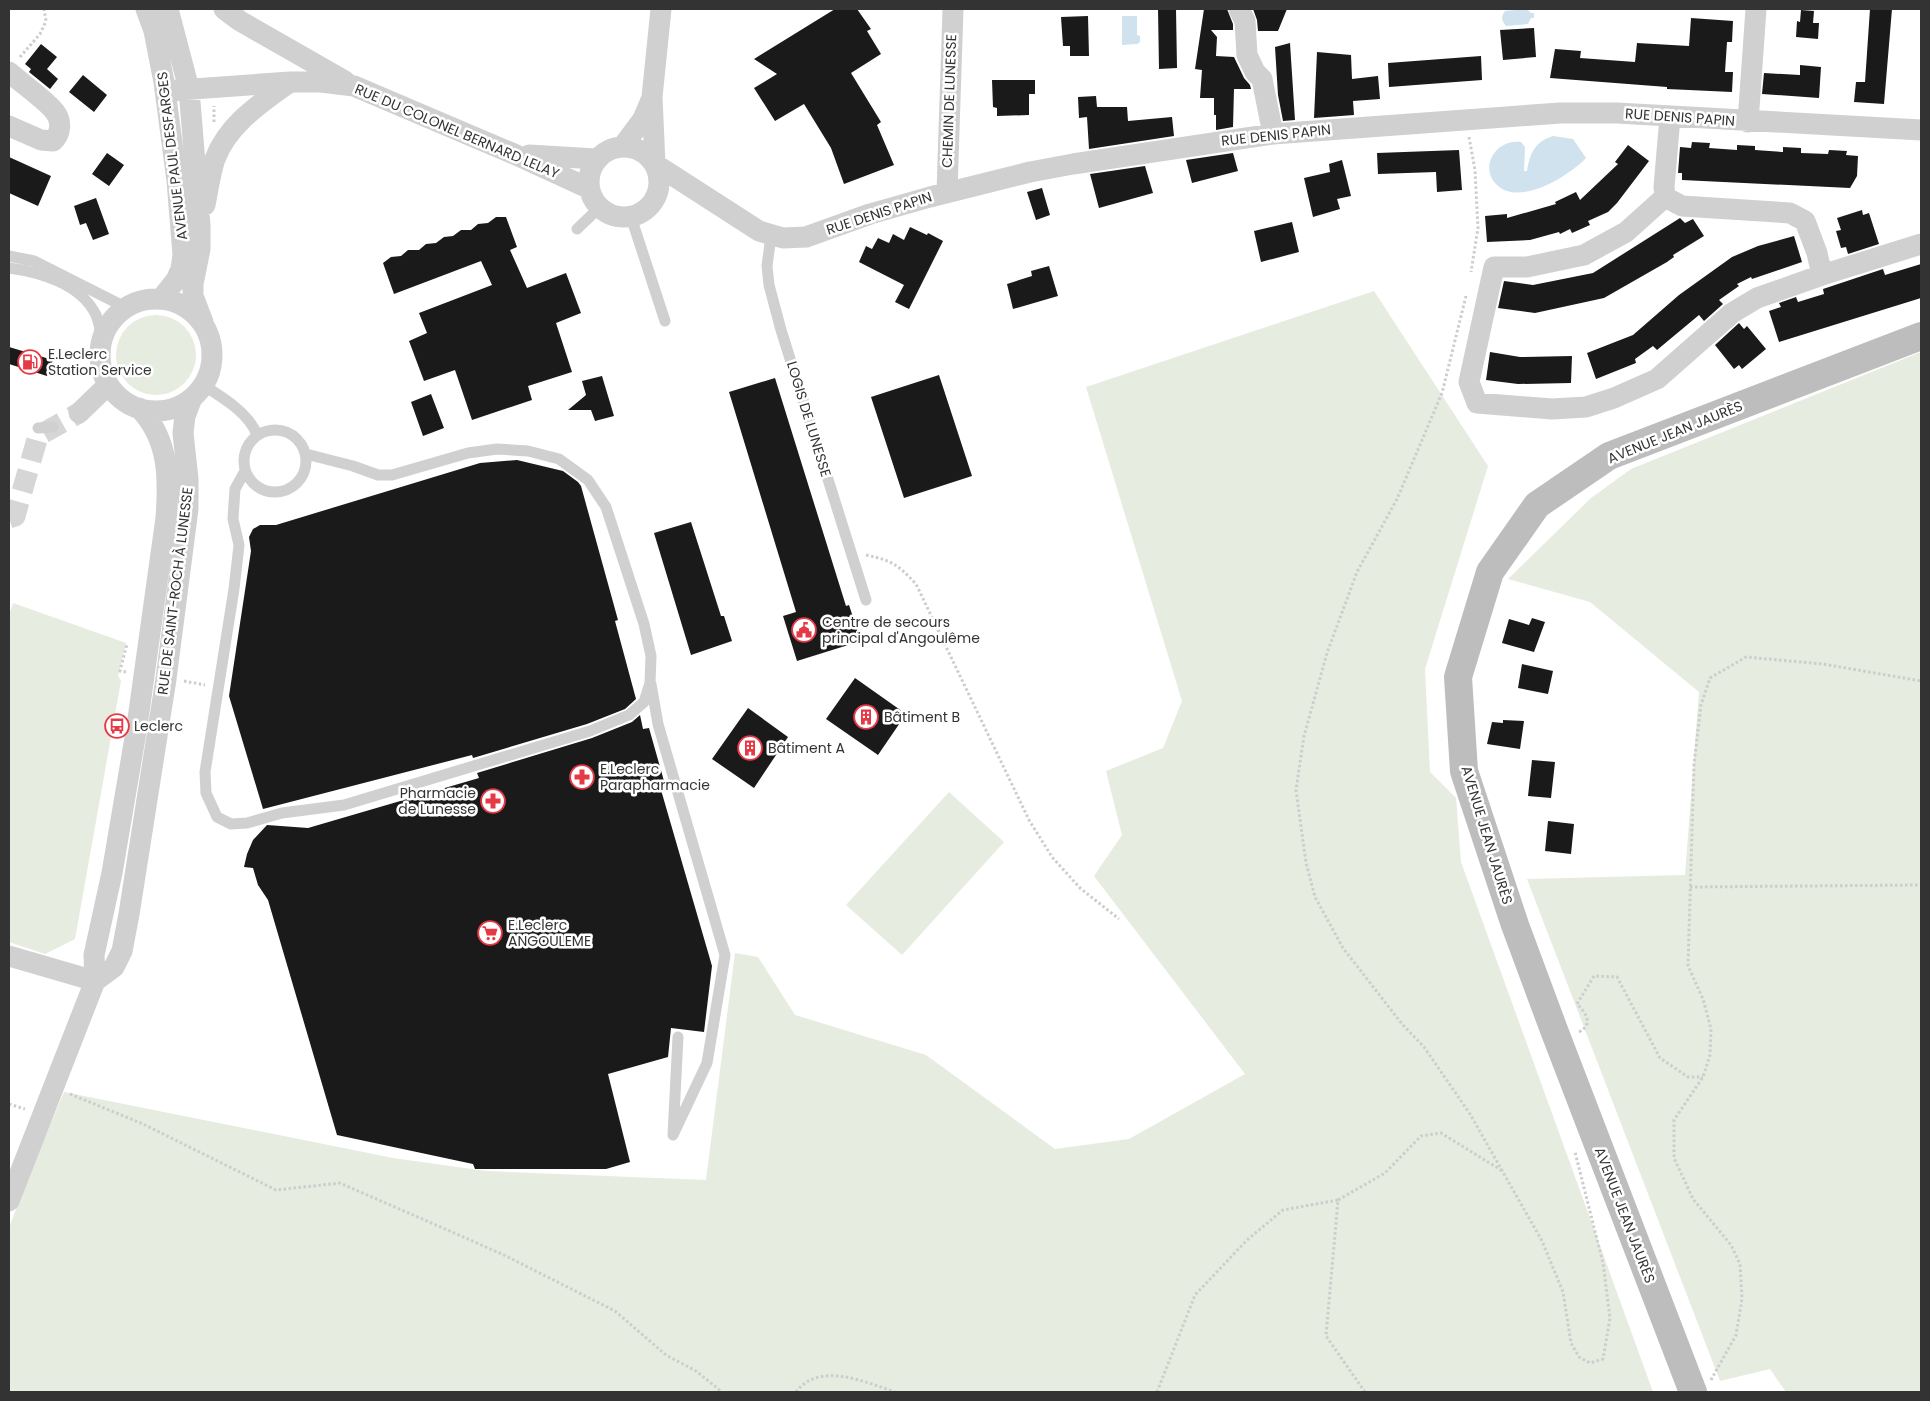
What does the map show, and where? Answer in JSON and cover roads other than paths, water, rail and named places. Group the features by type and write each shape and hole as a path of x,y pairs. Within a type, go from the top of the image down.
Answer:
{"main road":[{"name":"AVENUE JEAN JAURÈS","path":"1701,1388 1559,1044 1515,925 1464,771 1458,677 1490,572 1537,505 1609,456 1921,336"}],"street":[{"name":"AVENUE PAUL DESFARGES","path":"146,9 154,31 166,91 177,180 183,255 181,269 176,280 161,299"},
{"name":"AVENUE PAUL DESFARGES","path":"168,9 189,89 200,225 200,249 194,274 193,296 205,327"},
{"path":"224,9 240,22 354,86"},
{"path":"655,164 643,152 623,146 604,152 596,159 588,178 588,188 592,199 599,208 619,218 631,217 642,213 657,196 659,180 655,164 652,97 661,9"},
{"name":"CHEMIN DE LUNESSE","path":"946,192 953,9"},
{"path":"1239,9 1245,21 1247,55 1255,72 1262,79 1272,134"},
{"path":"1748,122 1756,9"},
{"path":"9,126 41,140 53,141 59,136 60,129 55,112 12,68"},
{"name":"RUE DU COLONEL BERNARD LELAY","path":"166,91 290,82 321,82 354,86 514,154 588,188"},
{"path":"200,225 215,160 222,144 241,120 290,82"},
{"path":"623,146 643,119 652,97"},
{"name":"RUE DENIS PAPIN","path":"655,164 759,231 783,238 806,237 870,214 986,182 1073,164 1272,134 1560,113 1617,113 1748,122 1921,130"},
{"path":"1665,197 1664,187 1670,117"},
{"path":"514,154 596,159"},
{"path":"657,196 692,187"},
{"path":"1665,197 1626,232 1584,255 1527,267 1494,267 1469,382 1477,403 1552,409 1586,407 1614,398 1657,379 1732,313 1757,298 1822,275 1921,244"},
{"path":"1665,197 1682,206 1790,213 1805,221 1817,253 1822,275"},
{"path":"161,299 178,303 186,308 205,327 211,344 212,362 207,379 182,405 166,410 146,411 128,404 113,392 103,376 99,357 102,338 111,320 125,308 143,300 161,299"},
{"path":"79,413 108,384"},
{"name":"RUE DE SAINT-ROCH À LUNESSE","path":"95,981 114,967 122,951 129,914 166,679 188,509 188,479 184,433 185,416 197,391"},
{"name":"RUE DE SAINT-ROCH À LUNESSE","path":"9,1201 95,981 94,955 112,873 137,726 166,518 168,490 160,440 148,418 139,408"},
{"path":"9,956 95,981"}],"lane":[{"path":"577,229 599,208"},
{"path":"631,217 665,321"},
{"name":"LOGIS DE LUNESSE","path":"771,236 767,266 769,285 866,600"},
{"path":"9,256 34,261 125,308"},
{"path":"9,268 23,270 72,288 96,316 102,338"},
{"path":"9,275 23,270"},
{"path":"197,391 224,398 248,419 254,426 257,435"},
{"path":"38,428 53,427"},
{"path":"272,430 286,432 295,437 302,444 306,454 307,464 304,475 298,484 284,491 268,492 258,488 250,481 245,471 245,451 250,442 257,435 272,430"},
{"path":"306,454 353,466 378,476 392,475 468,453 497,449 528,451 559,459 588,480 606,507 644,624 651,656 650,683 658,724 725,955 707,1063 673,1135 678,1037"},
{"path":"245,471 235,489 233,519 238,545 234,588 205,772 206,793 217,817 231,824 247,823 282,813 344,805 590,731 629,715 644,702 650,683"}],"water":[{"path":"1527,9 1534,13 1534,18 1531,18 1528,24 1506,26 1503,22 1502,17 1505,11"},
{"path":"1122,16 1137,16 1137,35 1140,36 1140,42 1137,44 1122,45"},
{"path":"1553,136 1573,139 1586,158 1568,173 1530,191 1518,193 1506,191 1497,185 1489,170 1493,155 1498,149 1504,144 1521,142 1525,147 1524,171 1527,171 1534,149 1541,142"}],"tunnel":[{"path":"9,518 15,516 38,436 79,413"}],"place":[{"name":"E.Leclerc Station Service","path":"30,362"},
{"name":"Centre de secours principal d'Angoulême","path":"804,630"},
{"name":"Bâtiment B","path":"866,717"},
{"name":"Leclerc","path":"117,726"},
{"name":"Bâtiment A","path":"750,748"},
{"name":"E.Leclerc Parapharmacie","path":"582,777"},
{"name":"Pharmacie de Lunesse","path":"493,801"},
{"name":"E.Leclerc ANGOULEME","path":"490,933"}]}
